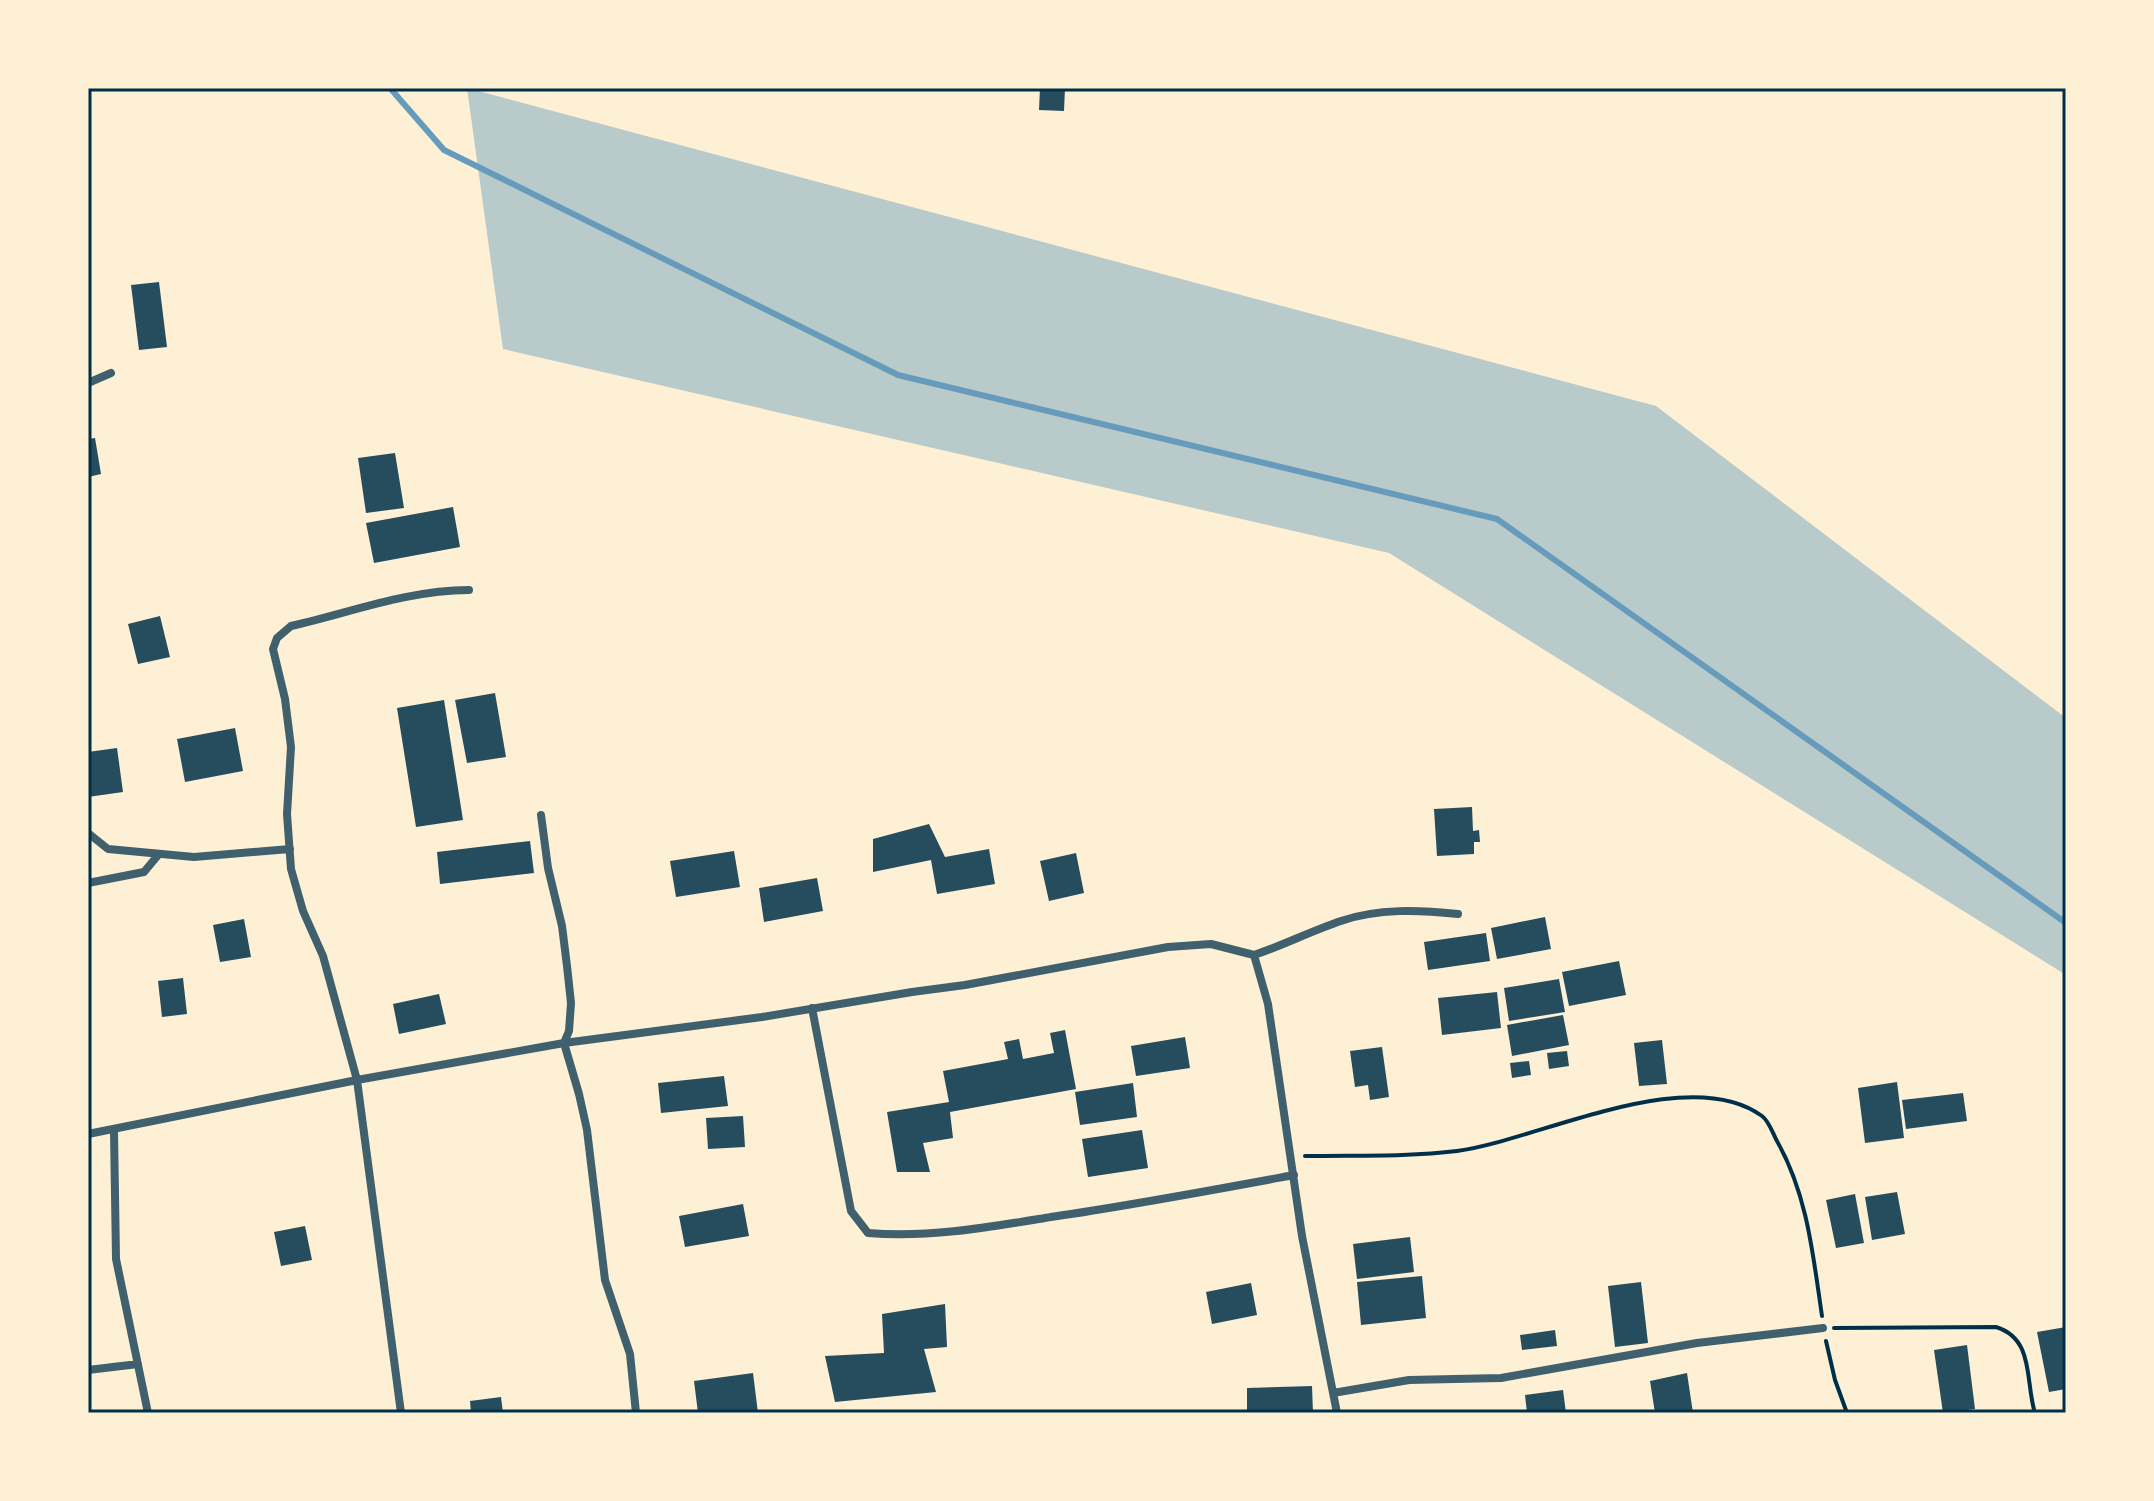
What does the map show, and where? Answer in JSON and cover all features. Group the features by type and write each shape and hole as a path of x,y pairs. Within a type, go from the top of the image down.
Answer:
{"street":[{"path":"88,383 111,373"},
{"path":"401,1413 357,1080 323,956 303,911 291,869 287,814 291,747 285,699 273,649 277,638 291,626 400,598 469,590"},
{"path":"541,815 571,1003 569,1031 564,1043 587,1130 605,1280 630,1354 636,1413"},
{"path":"88,833 108,849 194,857 290,849"},
{"path":"88,883 144,872 159,854"},
{"path":"88,1134 357,1080 564,1043 965,985 1168,947 1211,944 1254,955 1343,919 1395,912 1458,914"},
{"path":"1254,955 1268,1004 1302,1236 1337,1413"},
{"path":"812,1008 851,1211 868,1233 900,1236 952,1233 1151,1202 1294,1175"},
{"path":"114,1131 116,1259 148,1413"},
{"path":"1333,1393 1409,1380 1501,1378 1697,1343 1823,1328"},
{"path":"88,1370 138,1364"}],"path":[{"path":"1291,1157 1458,1151 1610,1110 1679,1098 1707,1096 1737,1103 1764,1117 1794,1170 1809,1225 1823,1328 1835,1380 1847,1413"},
{"path":"1823,1328 1996,1327 2009,1331 2018,1340 2028,1372 2035,1413"}],"shaded area":[{"path":"467,88 1656,406 2066,718 2066,975 1389,553 503,349"}],"building":[{"path":"1040,88 1065,88 1064,111 1039,110"},
{"path":"159,282 167,347 139,350 131,285"},
{"path":"95,438 101,474 88,477 88,439"},
{"path":"395,453 404,508 366,513 358,458"},
{"path":"453,507 460,547 374,563 366,523"},
{"path":"160,616 170,657 138,664 128,624"},
{"path":"495,693 506,757 467,763 455,700"},
{"path":"444,700 463,820 416,827 397,708"},
{"path":"235,728 243,771 185,782 177,739"},
{"path":"117,748 123,792 88,797 88,752"},
{"path":"1472,807 1473,831 1479,830 1480,842 1474,842 1474,854 1437,856 1434,809"},
{"path":"929,824 945,857 989,849 995,884 937,894 931,860 873,872 873,839"},
{"path":"530,841 534,873 440,884 437,852"},
{"path":"734,851 740,887 676,897 670,861"},
{"path":"1076,853 1084,893 1049,901 1040,861"},
{"path":"817,878 823,911 764,922 759,888"},
{"path":"1545,917 1551,949 1497,959 1491,928"},
{"path":"244,919 251,957 220,962 213,925"},
{"path":"1486,933 1490,961 1428,970 1424,942"},
{"path":"1619,961 1626,995 1569,1006 1562,972"},
{"path":"183,978 187,1014 162,1017 158,981"},
{"path":"1559,979 1565,1012 1509,1021 1504,988"},
{"path":"1497,992 1501,1028 1442,1035 1438,998"},
{"path":"439,994 446,1024 399,1034 393,1004"},
{"path":"1563,1015 1569,1045 1512,1056 1507,1025"},
{"path":"1065,1030 1076,1089 950,1112 953,1138 923,1143 930,1172 897,1172 887,1112 949,1102 943,1071 1008,1059 1004,1042 1019,1039 1023,1059 1054,1053 1050,1033"},
{"path":"1185,1037 1190,1068 1136,1076 1131,1046"},
{"path":"1662,1040 1667,1084 1639,1086 1634,1043"},
{"path":"1382,1047 1389,1097 1370,1100 1368,1085 1355,1087 1350,1051"},
{"path":"1567,1051 1569,1066 1549,1069 1547,1053"},
{"path":"1529,1061 1531,1075 1512,1078 1510,1063"},
{"path":"724,1076 728,1106 661,1113 658,1083"},
{"path":"1897,1082 1904,1138 1865,1143 1858,1088"},
{"path":"1133,1083 1137,1117 1080,1125 1075,1092"},
{"path":"1963,1093 1967,1121 1906,1129 1902,1100"},
{"path":"743,1116 745,1147 708,1149 706,1118"},
{"path":"1142,1130 1148,1168 1088,1177 1082,1139"},
{"path":"1897,1192 1905,1234 1872,1240 1865,1197"},
{"path":"1855,1194 1864,1243 1836,1248 1826,1200"},
{"path":"743,1204 749,1236 685,1247 679,1216"},
{"path":"305,1226 312,1260 281,1266 274,1232"},
{"path":"1410,1237 1414,1272 1357,1279 1353,1244"},
{"path":"1422,1276 1426,1318 1361,1325 1357,1282"},
{"path":"1641,1282 1648,1343 1615,1347 1608,1286"},
{"path":"1251,1283 1257,1315 1212,1324 1206,1292"},
{"path":"945,1304 947,1347 924,1349 936,1392 835,1402 825,1356 884,1353 882,1314"},
{"path":"2066,1327 2066,1389 2049,1392 2037,1332"},
{"path":"1555,1330 1557,1346 1522,1350 1520,1335"},
{"path":"1967,1345 1975,1409 1943,1413 1934,1350"},
{"path":"753,1373 758,1413 698,1413 694,1381"},
{"path":"1687,1373 1693,1413 1655,1413 1650,1381"},
{"path":"1312,1386 1313,1413 1247,1413 1247,1388"},
{"path":"1563,1390 1566,1413 1527,1413 1525,1395"},
{"path":"501,1397 503,1413 471,1413 470,1401"}],"waterway":[{"path":"390,88 444,150 898,375 1497,519 2066,923"}]}
